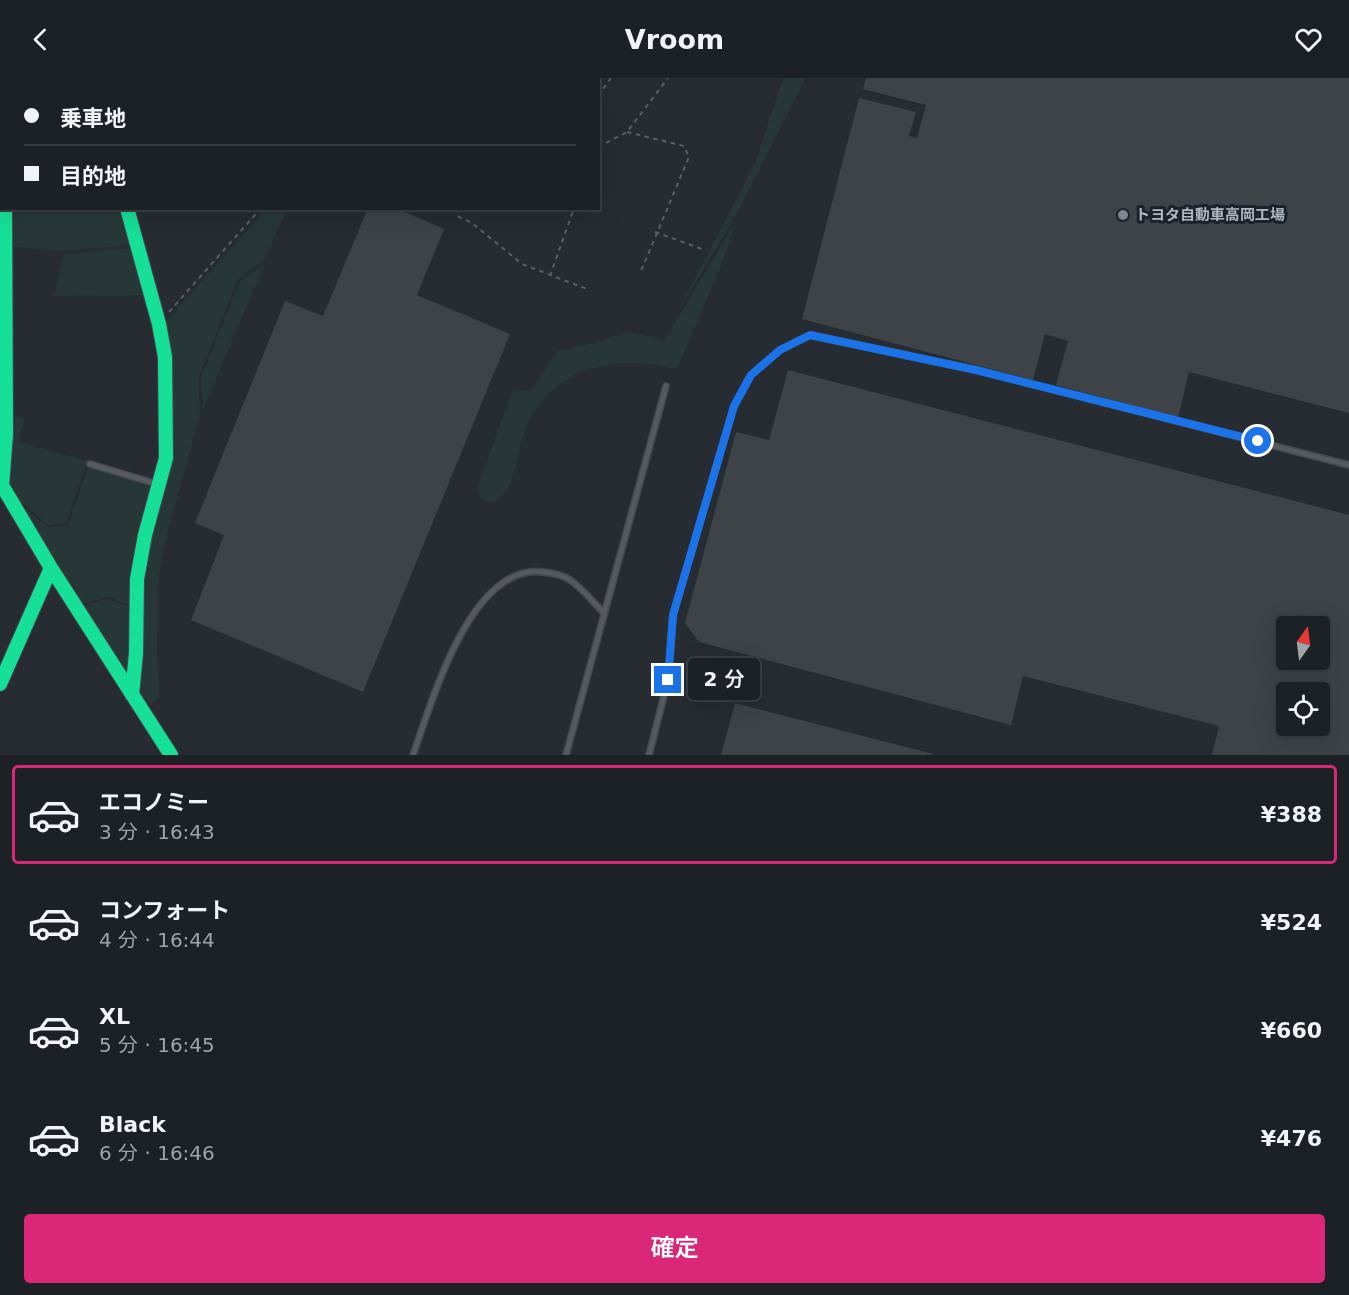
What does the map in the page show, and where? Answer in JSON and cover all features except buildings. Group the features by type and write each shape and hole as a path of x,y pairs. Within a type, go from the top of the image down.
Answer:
{"street":[{"path":"5,210 6,434 3,491 171,755"},
{"path":"128,210 159,324 165,357 166,458 137,579 136,653 132,695"},
{"path":"0,684 51,568"}],"lane":[{"path":"649,755 668,680 673,615 734,406 751,375 780,350 810,335 976,370 1349,465"},
{"path":"566,755 666,386"},
{"path":"90,464 159,484"},
{"path":"412,755 446,664 466,626 488,595 503,582 520,573 532,571 551,573 570,580 603,612"}],"path":[{"path":"600,93 611,78"},
{"path":"600,146 627,132 668,78"},
{"path":"627,132 684,146 688,157 640,271"},
{"path":"159,324 259,210"},
{"path":"458,210 457,216 472,223 522,264 586,289"},
{"path":"550,276 573,210"},
{"path":"655,232 702,249"}],"shaded area":[{"path":"783,78 806,78 736,215 675,317 756,161"},
{"path":"10,210 123,210 131,245 62,251 9,246"},
{"path":"265,210 287,210 265,259 238,279 198,379 200,414 166,539 158,581 159,698 150,705 141,694 139,684 143,578 150,537 172,459 171,356 166,322"},
{"path":"737,219 722,263 677,369 632,363 611,364 571,377 554,389 539,405 527,426 507,489 492,503 482,500 477,489 512,391 531,390 557,351 592,344 627,332 665,340"},
{"path":"133,248 147,295 54,296 64,254"},
{"path":"265,263 203,410 201,378 240,281"},
{"path":"10,415 24,419 18,442 87,461 66,523 48,525 17,499 6,484"},
{"path":"88,468 154,487 132,606 107,597 82,604 20,504 47,527 68,525"},
{"path":"107,599 132,608 129,668 121,671 83,606"}],"traffic: fast":[{"path":"2,486 6,434 5,210"},
{"path":"128,210 159,324 165,357 166,458 145,535 137,579 136,653 132,695"},
{"path":"0,482 51,568 171,755"},
{"path":"0,684 51,568"}],"place":[{"name":"トヨタ自動車高岡工場","path":"1123,215"}],"route":[{"path":"668,680 673,615 734,406 751,375 780,350 810,335 976,370 1258,441"}]}
